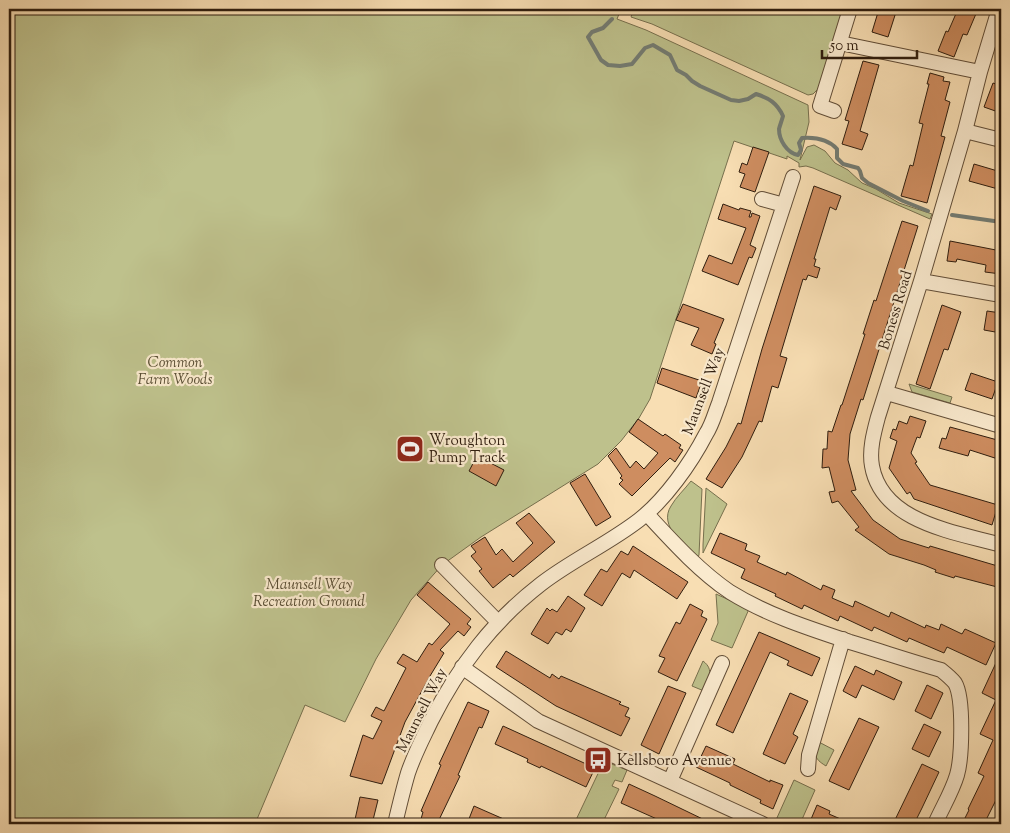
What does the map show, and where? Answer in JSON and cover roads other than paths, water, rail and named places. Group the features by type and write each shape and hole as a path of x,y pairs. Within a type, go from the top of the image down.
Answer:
{"street":[{"path":"834,111 820,106 850,9"},
{"name":"Boness Road","path":"1000,9 980,72 965,131 921,281 874,432 871,459 874,474 885,494 896,506 916,519 1001,545"},
{"path":"840,43 980,72"},
{"path":"965,131 1001,140"},
{"name":"Maunsell Way","path":"395,824 408,772 418,747 445,695 480,642 498,622 552,576 609,541 647,514 681,473 707,433 728,376 793,177"},
{"path":"762,200 784,205"},
{"path":"921,281 1001,295"},
{"path":"887,393 1001,426"},
{"path":"647,514 688,557 730,591 794,624 940,670 955,684 960,708 960,758 957,775 935,824"},
{"path":"442,565 498,622"},
{"path":"808,768 809,754 843,640"},
{"path":"670,781 722,663"},
{"path":"462,667 538,721 763,824"}],"waterway":[{"path":"612,19 603,28 592,32 588,37 601,60 608,65 632,64 645,48 653,45 670,55 677,70 700,86 731,100 748,99 756,94 772,102 783,116 779,133 782,142 790,152 798,155 801,150 799,143 802,138 816,138 825,141 837,149 837,158 843,164 858,168 862,178 868,183 903,201 928,211"},
{"path":"952,215 1001,222"}],"place":[{"name":"Wroughton Pump Track","path":"410,449"},
{"name":"Kellsboro Avenue","path":"598,760"}],"park label":[{"name":"Common Farm Woods","path":"175,370"},
{"name":"Maunsell Way Recreation Ground","path":"309,592"}]}
